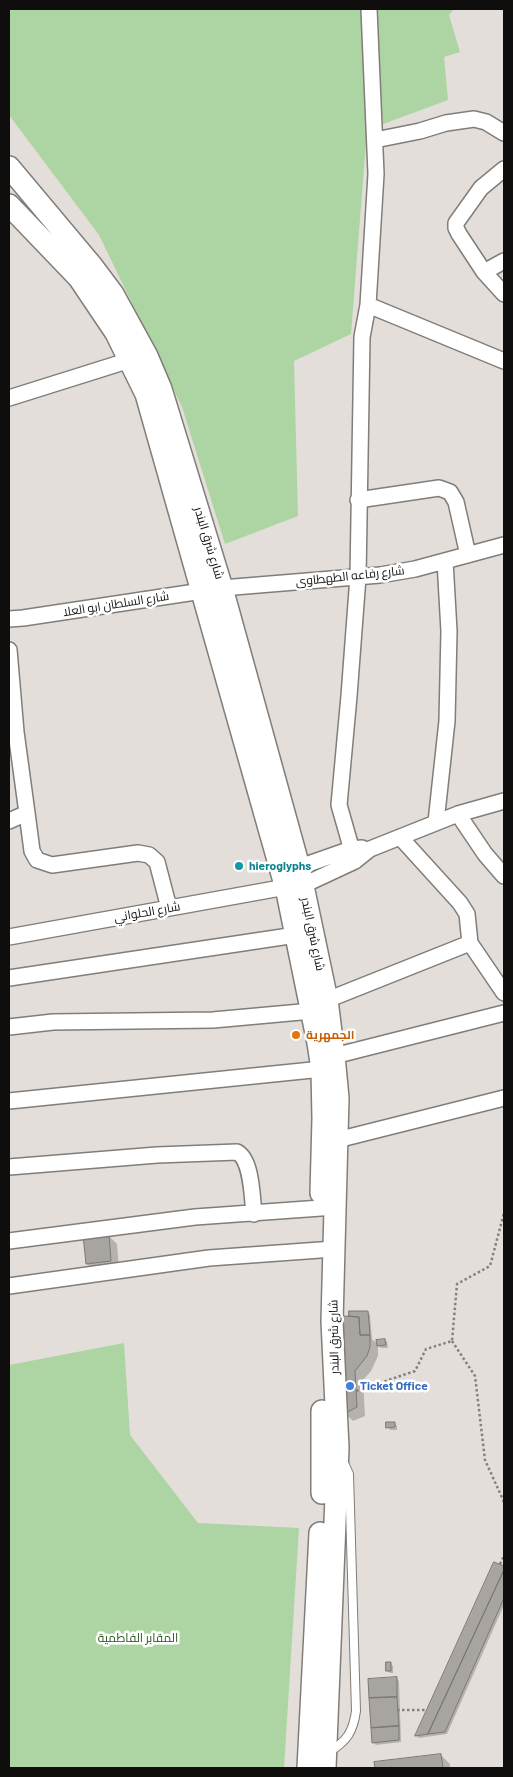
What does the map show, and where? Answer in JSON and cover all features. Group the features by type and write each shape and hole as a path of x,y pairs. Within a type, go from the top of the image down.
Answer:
{"main road":[{"name":"شارع شرق البندر","path":"9,168 17,192 43,209 92,266 113,294 147,356 161,389 291,881 319,1006 328,1063 330,1142 327,1250 330,1480 325,1761"},
{"name":"شارع شرق البندر","path":"9,205 78,278 116,333 146,394 213,590"},
{"path":"27,226 37,222 43,209"},
{"name":"شارع شرق البندر","path":"291,881 296,935 319,1006"},
{"name":"شارع شرق البندر","path":"308,1768 330,1480 338,1448 329,1416"}],"street":[{"path":"353,855 339,804 350,696 358,577 362,337 368,305 376,174 369,9"},
{"path":"375,140 420,131 446,123 474,119 486,122 504,133"},
{"path":"504,169 481,188 456,223 459,234 484,272 504,294"},
{"path":"484,272 504,261"},
{"path":"368,305 504,361"},
{"path":"9,398 130,360"},
{"path":"358,500 439,488 450,492 456,502 468,555"},
{"name":"شارع رفاعه الطهطاوى","path":"213,590 380,576 504,545"},
{"path":"436,822 447,721 449,631 445,561"},
{"name":"شارع السلطان ابو العلا","path":"9,619 213,590"},
{"path":"9,650 12,733 32,851 37,860 52,865 138,853 149,855 157,862 169,908"},
{"name":"شارع الحلواني","path":"9,937 169,908 291,881 436,822 504,801"},
{"path":"9,821 26,813"},
{"path":"458,814 485,854 504,876"},
{"path":"400,837 460,903 467,914 470,944 504,993"},
{"path":"9,978 296,935"},
{"path":"9,1027 53,1022 213,1020 319,1006 470,944"},
{"path":"9,1101 328,1063 504,1013"},
{"path":"330,1142 504,1098"},
{"path":"9,1167 157,1155 236,1152 242,1155 248,1170 254,1214"},
{"path":"9,1241 195,1217 328,1208"},
{"path":"9,1286 209,1258 327,1250"}],"lane":[{"path":"325,1761 342,1744 354,1727 356,1711 349,1474 338,1448"}],"path":[{"path":"504,1213 490,1266 458,1284 452,1340 475,1376 485,1460 504,1502"},
{"path":"356,1390 414,1371 426,1349 452,1340"},
{"path":"500,1564 504,1556"},
{"path":"398,1710 427,1710"}],"green space":[{"path":"9,9 454,9 449,15 460,52 444,57 448,100 367,130 351,334 294,361 298,516 225,544 182,407 99,235 9,115"},
{"name":"المقابر الفاطمية","path":"124,1343 130,1435 198,1523 299,1528 284,1768 9,1768 9,1365"}],"building":[{"path":"109,1234 111,1261 86,1264 83,1235"},
{"path":"349,1311 368,1311 370,1335 360,1335 359,1317 349,1316"},
{"path":"343,1316 359,1317 360,1335 370,1335 370,1347 367,1356 355,1371 357,1407 344,1414"},
{"path":"385,1339 386,1345 377,1346 376,1340"},
{"path":"386,1422 395,1422 395,1427 386,1428"},
{"path":"494,1562 504,1566 504,1570 428,1734 415,1736"},
{"path":"504,1570 504,1598 445,1732 428,1734"},
{"path":"386,1662 391,1662 391,1671 386,1671"},
{"path":"397,1677 397,1697 369,1698 368,1679"},
{"path":"397,1697 399,1726 371,1728 369,1698"},
{"path":"399,1726 399,1740 372,1743 371,1728"},
{"path":"441,1754 443,1768 375,1768 374,1762"}],"place":[{"name":"hieroglyphs","path":"239,866"},
{"name":"الجمهرية","path":"296,1035"},
{"name":"Ticket Office","path":"350,1386"}]}
